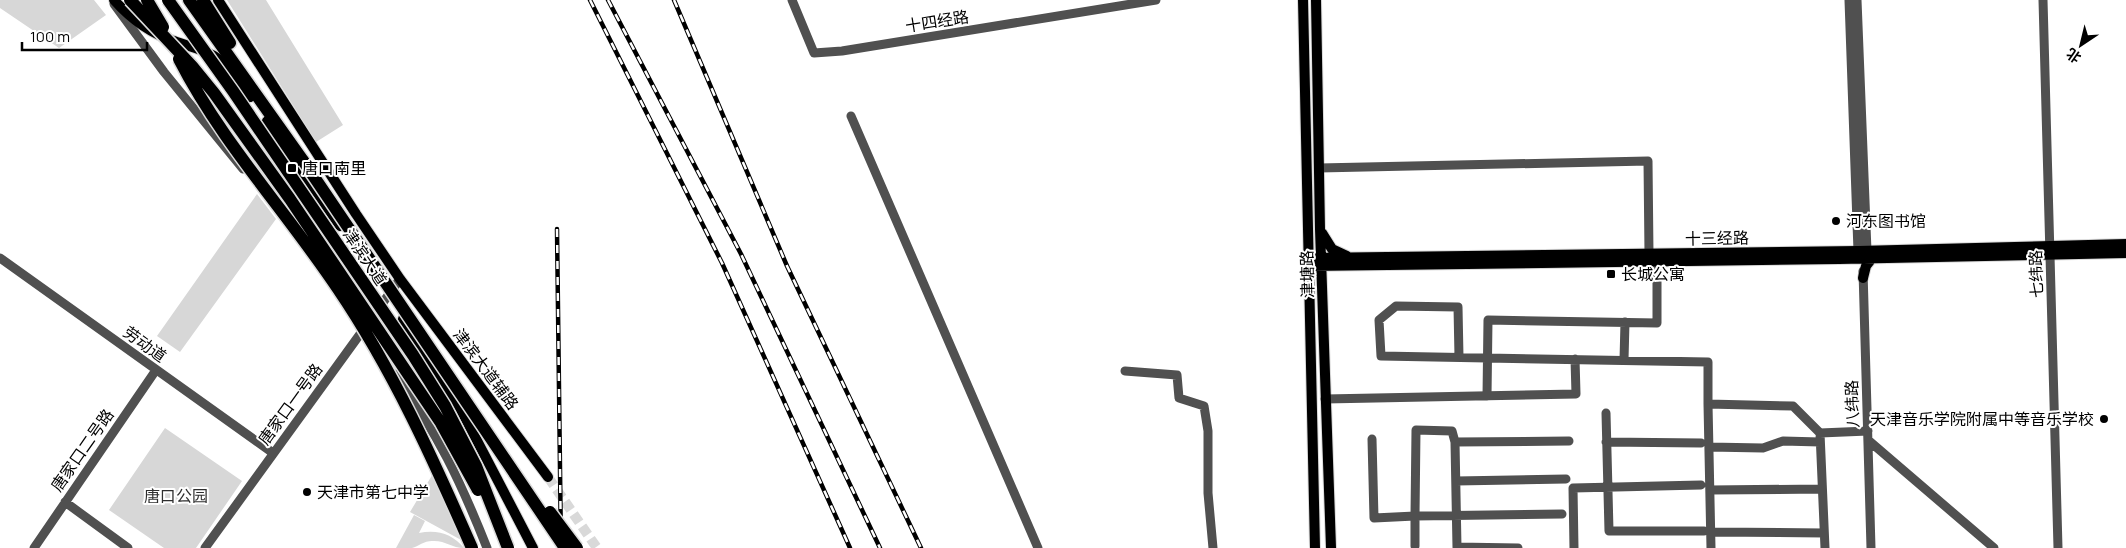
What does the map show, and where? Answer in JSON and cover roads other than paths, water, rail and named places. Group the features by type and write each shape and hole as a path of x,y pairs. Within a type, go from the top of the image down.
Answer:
{"highway":[{"path":"130,0 208,86 290,199 441,424 499,526"},
{"path":"147,0 210,116 338,288 360,323 432,459 472,548"},
{"path":"163,0 193,34"},
{"name":"津滨大道","path":"168,0 402,339 445,406 476,466 508,548"},
{"name":"津滨大道","path":"189,0 304,162 462,403"},
{"path":"203,0 271,104 304,162"},
{"path":"462,403 565,548"},
{"path":"462,403 577,548"}],"main road":[{"path":"113,0 128,16 145,28 212,55 230,69 462,403"},
{"name":"津滨大道辅路","path":"218,0 400,279 548,478"},
{"name":"津塘路","path":"1303,0 1315,548"},
{"name":"津塘路","path":"1316,0 1320,230 1323,258 1330,548"},
{"path":"1308,229 1312,241 1323,258"},
{"path":"1320,230 1332,249 1355,262"},
{"name":"十三经路","path":"1355,262 1649,254 1865,255 2051,250 2126,244"},
{"name":"十三经路","path":"1308,262 1323,258 1355,262 1657,262 1839,259 1886,250 2051,250 2126,253"},
{"path":"1863,278 1865,255"},
{"path":"1839,259 1854,265 1863,278"},
{"name":"津滨大道","path":"462,403 533,548"}],"street":[{"path":"113,0 136,36 281,218 415,402 437,436 454,469 487,548"},
{"name":"十四经路","path":"792,0 814,53 842,51 1156,0"},
{"path":"1849,0 1865,255"},
{"path":"1857,0 1865,255"},
{"name":"七纬路","path":"2043,0 2058,548"},
{"path":"851,116 1038,548"},
{"path":"1319,168 1648,161 1649,254"},
{"name":"劳动道","path":"0,258 273,453"},
{"path":"1487,396 1488,320 1657,322 1657,262"},
{"name":"八纬路","path":"1863,278 1871,548"},
{"name":"唐家口一号路","path":"205,548 400,279"},
{"path":"1459,357 1458,307 1396,306 1379,320 1381,356 1708,362 1708,404 1705,445 1707,532 1711,548"},
{"path":"1624,360 1625,322"},
{"path":"1325,399 1576,394 1575,359"},
{"name":"唐家口二号路","path":"34,548 156,370"},
{"path":"1124,371 1178,375 1179,398 1204,406 1208,431 1208,493 1213,548"},
{"path":"1708,404 1793,406 1820,437 1825,548"},
{"path":"1606,413 1609,531 1824,533"},
{"path":"1415,546 1416,430 1452,431 1456,481 1457,548 1518,548"},
{"path":"1606,442 1762,448 1783,441 1820,437 1868,436 1994,548"},
{"path":"1372,439 1374,518 1456,514 1562,514"},
{"path":"1454,442 1569,441"},
{"path":"1456,481 1566,479"},
{"path":"1574,548 1573,488 1822,489"},
{"path":"65,502 128,548"}],"tunnel":[{"path":"548,477 597,548"}],"railway":[{"path":"590,0 722,263 850,548"},
{"path":"608,0 741,254 880,548"},
{"path":"674,0 787,266 921,548"},
{"path":"557,229 561,548"}],"place":[{"name":"唐口南里","path":"292,168"},
{"name":"河东图书馆","path":"1836,221"},
{"name":"长城公寓","path":"1611,274"},
{"name":"天津音乐学院附属中等音乐学校","path":"2104,419"},
{"name":"天津市第七中学","path":"307,492"}],"park label":[{"name":"唐口公园","path":"176,496"}]}
